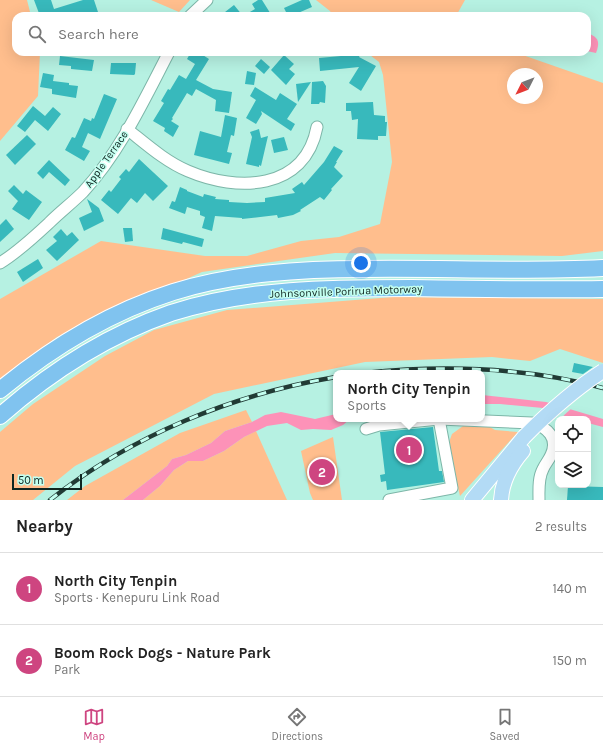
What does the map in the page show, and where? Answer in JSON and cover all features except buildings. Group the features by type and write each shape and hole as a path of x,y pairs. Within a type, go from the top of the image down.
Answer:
{"highway":[{"name":"Johnsonville Porirua Motorway","path":"0,390 50,353 101,322 128,309 169,294 227,280 281,272 332,269 603,268"},
{"name":"Johnsonville Porirua Motorway","path":"0,416 49,376 110,340 172,313 224,300 262,293 336,289 603,289"}],"main road":[{"path":"472,500 563,400 603,371"},
{"path":"501,500 502,485 505,478 528,439 569,404 603,380"}],"street":[{"path":"194,12 207,0"},
{"name":"Apple Terrace","path":"0,263 25,245 82,192 108,159 127,129 167,56"},
{"path":"127,129 169,161 187,171 210,179 233,184 248,184 261,183 276,178 289,171 303,160 311,146 317,127"},
{"path":"485,421 532,423 545,428 549,433 553,446 552,454 541,475 539,500"},
{"path":"366,429 380,425 410,422"},
{"path":"389,500 452,488 440,422"},
{"path":"444,442 449,430 459,422"}],"shaded area":[{"path":"0,0 27,0 30,12 12,12 12,56 40,56 38,96 0,141"},
{"path":"151,0 190,0 179,12"},
{"path":"316,0 465,0 458,12 330,11"},
{"path":"591,35 598,40 596,53 591,52"},
{"path":"371,56 525,56 603,83 603,251 562,256 335,253 202,272 57,337 0,380 0,299 101,241 205,256 247,256 301,241 339,237 380,224 392,162 383,75 379,62"},
{"path":"393,297 603,299 603,363 560,349 530,361 492,357 365,362 214,394 75,466 33,500 0,500 0,432 33,404 105,356 154,330 227,310"},
{"path":"485,395 546,402 603,419 603,427 591,424 591,416 565,416 543,408 485,404"},
{"path":"246,410 252,422 225,431 211,443 186,455 172,459 167,466 123,500 67,500 85,486 180,433"},
{"path":"281,412 315,419 333,415 333,422 346,422 331,430 301,430 287,423 267,426 244,437 224,451 203,461 188,461 174,470 160,486 143,500 123,500 167,466 172,459 186,455 211,443 225,431 252,422 265,415"},
{"path":"463,426 488,426 495,430 518,432 460,496 448,445 452,434"},
{"path":"256,431 287,500 143,500 160,486 174,470 188,461 203,461 224,451 244,437"},
{"path":"333,437 342,500 313,500 310,493 301,451"}],"pier":[{"path":"553,402 573,407 563,416 543,410"}],"railway":[{"path":"394,370 484,370"},
{"path":"485,370 544,376 603,388"},
{"path":"50,500 115,456 186,420 222,406 260,394 298,384 333,378"}],"place":[{"name":"North City Tenpin","path":"409,450"},
{"name":"Boom Rock Dogs - Nature Park","path":"322,472"}]}
